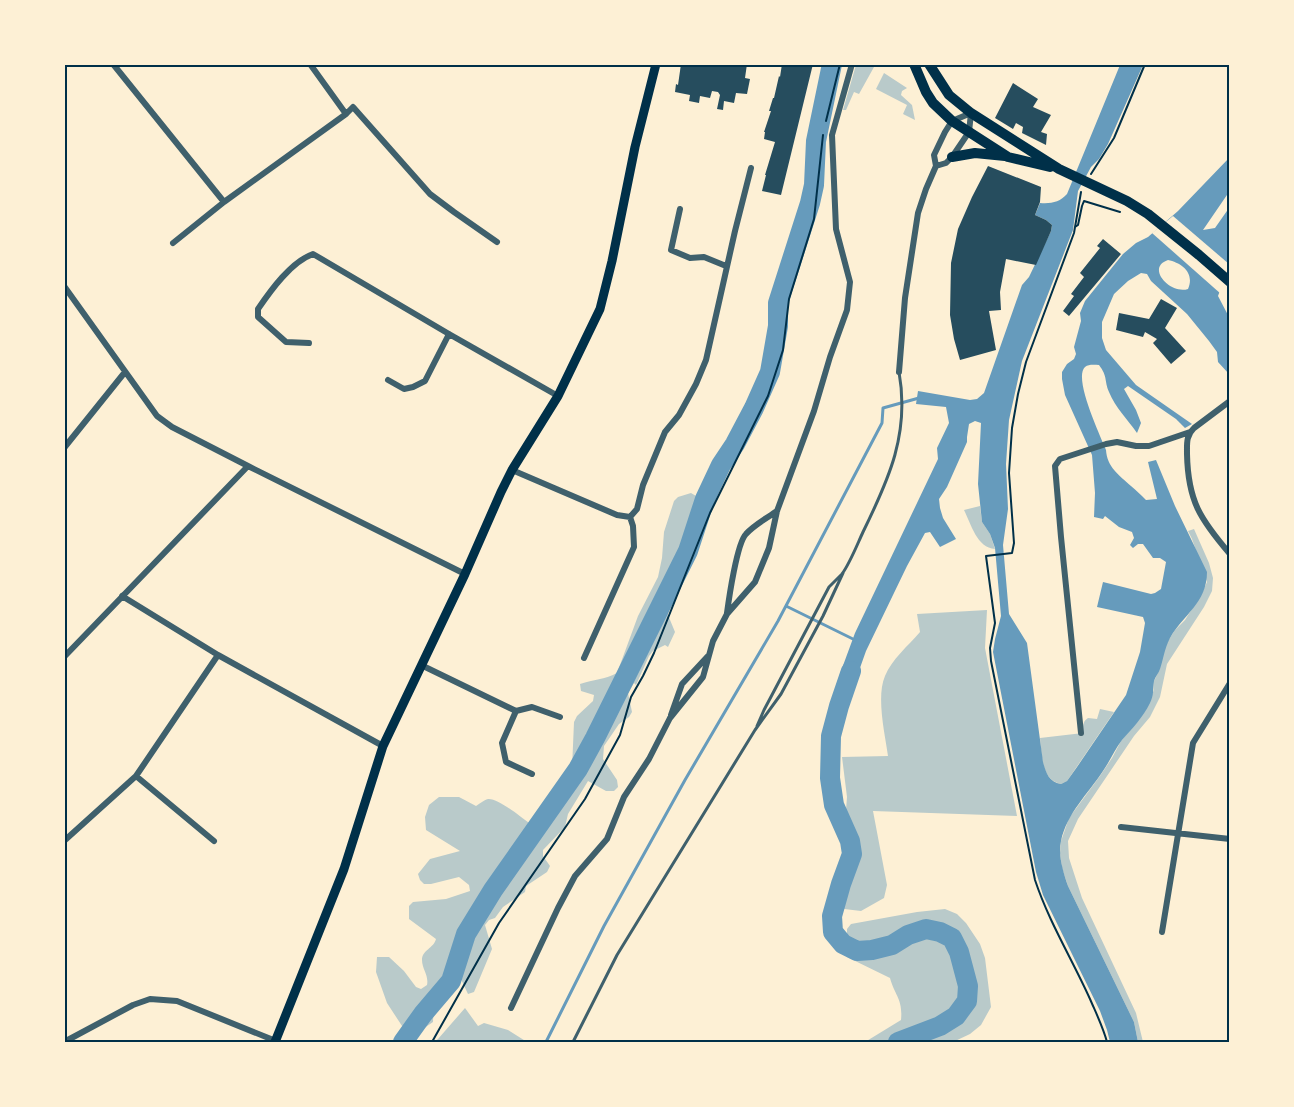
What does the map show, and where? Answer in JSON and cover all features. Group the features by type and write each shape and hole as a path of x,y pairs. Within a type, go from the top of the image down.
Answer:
{"main road":[{"path":"275,1042 344,869 383,747 512,470 558,396 600,309 635,147 656,64"},
{"path":"914,64 933,103 952,121 1008,157"},
{"path":"928,64 949,95 971,113 1059,169 1133,204 1161,223 1230,282"},
{"path":"952,157 975,153 1008,157 1059,169"}],"street":[{"path":"113,64 224,202"},
{"path":"310,64 346,114"},
{"path":"670,718 703,677 713,641 728,614 755,582 769,548 777,511 814,411 847,310 850,282 836,229 832,135 852,64"},
{"path":"173,243 224,202 353,108 430,194 497,242"},
{"path":"899,372 905,298 918,213 936,166 934,155 952,121 971,113 969,132 952,157 946,163 936,166"},
{"path":"630,517 637,508 643,485 665,432 679,415 706,360 726,266 751,168"},
{"path":"680,209 671,250 690,258 704,257 726,266"},
{"path":"309,343 286,342 258,317 258,309 290,270 306,256 313,254 558,396"},
{"path":"64,286 157,416 172,428 465,574"},
{"path":"388,380 404,389 414,387 424,381 449,334"},
{"path":"64,447 125,372"},
{"path":"1080,733 1055,466 1060,459 1106,444 1117,442 1149,446 1190,432 1230,401"},
{"path":"1190,432 1187,438 1192,496 1201,517 1230,554"},
{"path":"64,657 248,466"},
{"path":"512,470 617,515 630,517"},
{"path":"728,614 735,564 744,535 777,511"},
{"path":"584,658 634,547 630,517"},
{"path":"122,596 218,655 383,747"},
{"path":"511,1008 575,876 607,839 624,797 649,759 670,718 682,684 710,654"},
{"path":"64,841 136,776 218,655"},
{"path":"421,665 516,711 532,707 560,717"},
{"path":"1162,932 1193,743 1230,683"},
{"path":"516,711 502,743 506,762 532,774"},
{"path":"136,776 214,842"},
{"path":"1121,827 1230,839"},
{"path":"64,1042 133,1005 150,999 177,1001 275,1042"}],"lane":[{"path":"573,1042 617,955 755,730 781,693 823,616 875,508 892,467 903,406 899,372"},
{"path":"755,730 829,587 843,573"}],"path":[{"path":"432,1042 499,923 585,799 620,735 631,697 654,653 710,513 768,396 783,350 789,299 814,219 822,141 840,64"},
{"path":"1087,181 1114,138 1145,64"},
{"path":"1082,191 1075,228 1026,362 1018,394 1012,428 1009,473 1014,543 1012,552 986,556 995,623 990,648 991,661 1035,880 1048,914 1082,981 1107,1042"},
{"path":"1075,228 1078,225 1084,201 1120,212"}],"shaded area":[{"path":"856,65 874,67 859,94 854,92 846,110 843,110"},
{"path":"884,73 907,88 902,91 901,95 912,105 915,120 903,114 907,105 876,89"},
{"path":"691,493 696,496 704,513 700,525 686,547 669,602 668,615 675,632 668,647 665,645 653,651 649,656 636,685 634,683 628,693 632,712 619,724 604,746 603,759 617,780 618,787 614,791 606,791 588,781 568,814 565,827 543,850 543,856 550,866 547,872 526,886 525,892 503,907 495,918 489,920 485,925 492,949 474,992 468,994 460,977 447,980 438,994 433,1022 417,1033 404,1029 387,1003 376,972 377,957 389,957 416,987 421,989 427,985 422,963 423,957 436,939 409,919 409,906 413,902 446,899 470,891 469,885 459,877 431,884 424,884 420,880 418,874 430,859 460,851 426,830 425,817 429,805 439,797 459,797 476,806 492,799 529,823 557,798 572,769 574,722 577,716 593,701 594,695 581,691 580,684 617,673 638,616 658,577 664,532 674,501 678,497"},
{"path":"980,506 982,522 990,534 995,549 989,548 979,540 964,510"},
{"path":"1194,529 1209,563 1213,578 1212,591 1167,664 1160,697 1150,717 1134,736 1078,819 1068,841 1069,858 1082,898 1136,1013 1143,1042 1138,1042 1134,1022 1068,886 1062,868 1061,841 1069,818 1100,776 1121,741 1145,711 1154,690 1154,681 1159,671 1163,651 1175,630 1185,620 1207,582 1188,531"},
{"path":"987,610 985,648 1017,816 873,811 887,885 884,898 861,911 836,908 831,904 841,880 850,872 856,860 846,810 847,797 842,757 888,756 882,716 882,685 892,664 920,632 917,614"},
{"path":"1100,709 1114,712 1067,781 1061,784 1054,782 1044,766 1040,738 1083,733 1085,721 1088,718 1097,719"},
{"path":"945,909 957,914 966,923 980,944 985,958 991,1007 981,1025 970,1034 953,1042 865,1042 901,1020 901,1007 890,978 847,957 847,929 851,924"},
{"path":"465,1008 478,1026 484,1023 508,1030 527,1042 434,1042"}],"water":[{"path":"1120,65 1143,65 1108,144 1091,167 1078,191 1073,230 1022,361 1009,420 1006,464 1008,509 1003,545 1009,614 1027,643 1044,766 1051,779 1061,784 1067,781 1126,695 1140,652 1145,623 1143,617 1097,607 1103,582 1151,594 1155,593 1161,589 1166,562 1160,558 1153,558 1143,544 1138,544 1133,548 1130,545 1134,538 1132,532 1119,527 1105,516 1103,519 1094,517 1092,455 1065,395 1062,372 1076,354 1074,347 1081,321 1080,313 1085,301 1123,254 1148,237 1178,211 1229,158 1229,192 1203,230 1215,228 1229,208 1229,266 1218,296 1229,317 1229,374 1218,362 1217,352 1187,314 1151,281 1147,274 1141,273 1114,294 1102,322 1102,338 1106,350 1136,385 1192,424 1185,428 1176,419 1128,386 1124,389 1141,423 1137,433 1112,398 1099,365 1087,366 1082,373 1082,382 1089,407 1111,466 1146,500 1157,499 1148,462 1156,460 1207,572 1206,583 1199,600 1168,642 1154,681 1150,703 1141,718 1119,744 1068,821 1060,847 1068,886 1134,1022 1138,1042 1110,1042 1100,1011 1043,895 1036,872 993,652 1001,616 995,548 982,522 978,484 981,423 975,421 969,424 967,442 947,487 939,499 943,518 956,539 940,547 930,532 925,533 866,651 850,696 834,693 855,633 938,459 937,448 949,423 946,407 916,404 918,391 970,400 977,399 984,393 1022,285 1029,277 1051,231 1052,225 1035,215 1040,203 1055,202 1067,194","holes":["1168,260 1186,270 1190,278 1188,289 1174,288 1163,280 1159,269"]}],"pier":[{"path":"1173,216 1229,264 1229,273 1221,294 1152,233"}],"building":[{"path":"681,64 747,64 745,78 750,79 747,94 736,93 734,103 724,101 723,110 717,109 720,95 718,92 712,91 710,98 700,96 699,103 689,101 690,95 675,92"},
{"path":"782,64 813,64 781,195 762,191 775,142 764,139 764,132"},
{"path":"1013,83 1038,99 1033,107 1051,115 1041,132 1047,134 1046,145 1022,133 1023,127 1016,123 1013,129 995,118"},
{"path":"988,166 1041,187 1040,202 1035,215 1052,225 1036,265 1006,259 1000,292 1001,310 989,311 996,350 960,360 950,315 951,263 958,229"},
{"path":"1103,239 1121,254 1069,316 1063,311 1074,296 1071,294 1084,277 1080,273 1100,248 1097,246"},
{"path":"1161,299 1177,308 1165,328 1186,351 1171,364 1153,343 1157,339 1145,332 1143,337 1116,330 1119,313 1149,319"}],"waterway":[{"path":"403,1042 451,981 466,934 493,890 578,769 595,738 688,551 705,499 721,465 754,408 770,372 778,326 778,303 814,185 816,141 832,64"},
{"path":"546,1042 604,926 685,780 778,621 882,423 883,408 919,398"},
{"path":"786,606 855,640"},
{"path":"851,671 831,736 830,778 834,805 850,841 852,854 832,916 833,932 843,944 857,951 892,945 908,935 926,929 940,932 952,938 959,952 968,986 967,1001 956,1016 940,1026 898,1042"}]}
